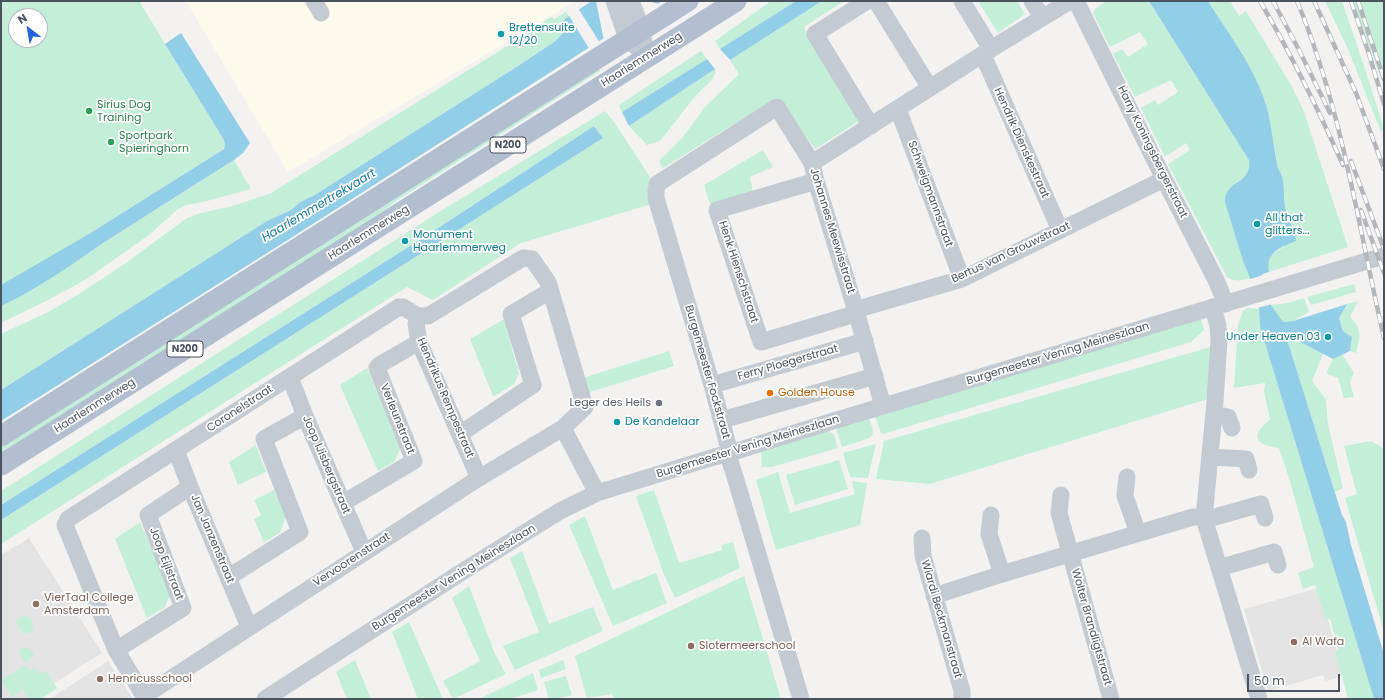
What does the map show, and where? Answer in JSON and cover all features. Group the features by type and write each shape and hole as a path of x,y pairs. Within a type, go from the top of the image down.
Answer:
{"main road":[{"name":"N200","path":"1,436 634,32 688,1"},
{"name":"Haarlemmerweg","path":"1,465 736,1"}],"street":[{"path":"614,1 634,32 647,57"},
{"path":"631,1 634,32"},
{"path":"867,1 815,34 871,126"},
{"path":"876,1 930,88"},
{"name":"Hendrik Dienskestraat","path":"962,1 987,52 1060,230"},
{"path":"1032,1 1042,17"},
{"path":"812,163 1042,17 1070,1"},
{"name":"Harry Koningsbergerstraat","path":"1076,1 1216,280 1220,305 1218,326 1219,340 1214,414 1204,518 1259,699"},
{"name":"Johannes Meewisstraat","path":"657,184 777,107 812,163 816,181 865,340 883,406"},
{"name":"Schweigmannstraat","path":"898,109 962,279"},
{"name":"Bertus van Grouwstraat","path":"761,342 848,316 865,307 962,279 1164,178"},
{"name":"Henk Hienschstraat","path":"761,342 717,210 816,181"},
{"name":"Burgemeester Fockstraat","path":"657,184 656,198 712,385 736,480 801,699"},
{"name":"Burgemeester Vening Meineszlaan","path":"265,699 465,570 554,515 597,493 714,456 730,453 1384,256"},
{"path":"418,316 428,316 522,258 532,259 548,282 550,291 511,314 532,385 460,434"},
{"name":"Vervoorenstraat","path":"145,697 364,552 479,478 563,428 586,407 550,291"},
{"name":"Coronelstraat","path":"116,650 65,525 68,519 399,307 403,307 418,316"},
{"name":"Hendrikus Rempestraat","path":"418,316 416,324 419,342 479,478"},
{"name":"Ferry Ploegerstraat","path":"712,385 865,340"},
{"name":"Verleunstraat","path":"343,503 414,461 377,368 379,365 419,342"},
{"path":"722,420 875,376"},
{"name":"Joop IJisbergstraat","path":"290,377 305,416 364,552"},
{"path":"1214,414 1228,417 1232,428"},
{"path":"229,577 300,532 264,439 305,416"},
{"path":"563,428 597,493"},
{"name":"Jan Janzenstraat","path":"176,450 249,627"},
{"path":"1210,457 1246,459 1249,470"},
{"path":"1127,477 1125,496 1138,533"},
{"name":"Joop Eijlstraat","path":"116,650 183,608 148,515 190,487"},
{"name":"Wolter Brandligtstraat","path":"1062,495 1058,513 1111,699"},
{"path":"934,596 1002,574 1193,517 1215,518 1261,504 1265,518"},
{"path":"991,515 989,534 1002,574"},
{"name":"Wiardi Beckmanstraat","path":"922,538 923,556 962,691 962,699"},
{"path":"1219,568 1274,552 1278,565"},
{"path":"116,650 145,697"}],"shaded area":[{"path":"186,1 576,1 288,172"},
{"name":"VierTaal College Amsterdam","path":"29,538 102,653 29,699 1,699 1,555"},
{"name":"Al Wafa","path":"1319,588 1344,676 1325,681 1323,675 1268,691 1244,609"},
{"name":"Henricusschool","path":"108,661 133,699 51,698"}],"green space":[{"name":"Sportpark Spieringhorn","path":"1,1 139,1 224,140 225,145 222,150 1,292"},
{"path":"771,1 796,1 720,49 715,41"},
{"path":"822,1 844,1 804,27 860,115 859,120 815,149 776,98 663,168 659,161 683,137 704,108 739,74 730,60"},
{"path":"978,1 1017,1 1025,14 998,33"},
{"path":"1106,1 1149,1 1248,156 1250,164 1249,172 1231,187 1225,198 1243,261 1250,278 1244,280 1232,280 1227,277 1168,164 1190,150 1186,143 1165,157 1141,108 1155,100 1158,105 1178,92 1171,80 1135,97 1113,54 1122,49 1128,57 1148,44 1140,32 1110,47 1093,13 1096,8"},
{"path":"1208,1 1230,1 1239,16 1246,11 1291,85 1303,109 1348,247 1269,272 1268,260 1270,256 1286,244 1294,229 1286,212 1283,184 1278,168 1266,105 1231,37"},
{"path":"1325,1 1342,1 1384,129 1381,132 1348,49"},
{"path":"1352,1 1384,1 1384,86"},
{"path":"566,12 569,16 564,23 566,28 565,31 554,42 313,196 300,202 291,210 267,221 1,390 1,334 50,311 79,294 123,265 187,218 201,213 233,206 271,193 525,35 551,17 554,19"},
{"path":"701,51 707,59 622,112 619,105"},
{"path":"597,66 600,71 399,199 353,234 1,457 1,444"},
{"path":"715,69 716,72 711,81 697,94 660,141 647,145 629,126"},
{"path":"605,111 614,122 650,177 648,186 652,204 521,243 433,300 407,287 1,544 1,520 603,138 594,126 429,234 1,505 1,491 439,212"},
{"path":"763,150 773,167 750,177 753,193 710,204 704,185"},
{"path":"234,160 251,189 187,205 178,209 149,235 85,280 1,323 1,306 72,264"},
{"path":"1354,284 1356,292 1311,305 1307,297"},
{"path":"1304,298 1309,312 1293,321 1282,322 1271,305 1288,303"},
{"path":"1358,301 1350,317 1359,330 1359,342 1356,353 1350,351 1352,337 1343,331 1339,318 1347,304"},
{"path":"1248,308 1259,309 1260,327 1374,699 1348,699 1335,651 1339,650 1330,619 1326,620 1315,585 1303,589 1298,573 1314,567 1289,478 1279,448 1263,444 1258,439 1257,435 1261,428 1270,419 1264,392 1265,383 1234,388 1238,325 1243,311"},
{"path":"504,319 519,374 514,384 493,396 470,339"},
{"path":"1201,319 1204,330 1191,342 883,434 881,433 875,416"},
{"path":"1294,336 1298,341 1323,354 1312,381 1326,400 1328,425 1343,488 1335,492 1287,339"},
{"path":"1214,346 1211,398 930,484 876,479 884,441"},
{"path":"669,351 674,366 587,393 583,378"},
{"path":"1342,354 1354,373 1350,382 1354,397 1344,398 1338,378 1326,373 1333,359"},
{"path":"367,368 401,447 395,461 378,471 340,385"},
{"path":"869,418 873,431 872,436 842,447 836,428"},
{"path":"829,430 830,433 833,433 838,448 772,467 762,467 761,452"},
{"path":"1371,441 1384,449 1384,632 1345,498 1357,494 1344,446"},
{"path":"876,444 868,478 850,477 843,453"},
{"path":"256,445 266,472 238,485 229,462"},
{"path":"839,460 848,489 795,505 786,475"},
{"path":"778,472 790,513 855,494 852,481 867,483 860,525 776,550 756,480"},
{"path":"274,490 286,515 280,533 264,542 254,519 261,515 254,500"},
{"path":"654,490 679,563 722,550 721,545 733,542 740,568 675,598 663,572 636,496"},
{"path":"585,516 613,590 656,573 667,603 613,626 569,525"},
{"path":"140,522 171,593 165,607 147,618 115,539"},
{"path":"522,551 549,624 593,607 603,631 515,670 503,646 539,632 510,558"},
{"name":"Slotermeerschool","path":"744,576 781,699 614,699 612,694 587,698 575,656"},
{"path":"469,586 495,654 506,674 453,699 443,681 480,661 452,598"},
{"path":"22,616 28,616 33,623 33,629 29,634 23,633 16,621"},
{"path":"409,622 443,699 418,699 392,632"},
{"path":"26,647 29,648 34,654 27,662 24,661 19,652 21,649"},
{"path":"355,660 371,699 347,699 336,672"},
{"path":"563,660 566,669 541,678 539,670"},
{"path":"26,665 30,671 35,668 39,674 46,671 57,688 41,699 29,699 12,674"},
{"path":"11,673 22,690 12,697 1,680"},
{"path":"533,673 538,690 511,699 479,699"},
{"path":"566,676 572,695 558,699 549,699 544,682"}],"water":[{"name":"Haarlemmertrekvaart","path":"592,1 662,1 1,421 1,390 267,221 291,210 300,202 313,196 518,66 554,42 565,31 566,28 564,20"},
{"path":"796,1 822,1 730,60 720,49"},
{"path":"1149,1 1208,1 1248,64 1261,91 1268,113 1278,168 1281,173 1286,211 1296,237 1296,241 1275,251 1269,260 1269,272 1262,274 1271,305 1283,322 1293,321 1347,304 1339,318 1343,331 1352,337 1350,351 1333,359 1298,341 1295,336 1287,339 1342,515 1346,522 1351,545 1384,654 1384,699 1374,699 1260,327 1259,308 1225,202 1226,195 1229,190 1247,174 1249,160"},
{"path":"181,33 250,143 243,153 234,160 41,284 1,306 1,285 89,234 224,149 224,140 165,44"},
{"path":"707,59 715,69 629,126 622,112"},
{"path":"594,126 603,138 1,520 1,505 429,234"}],"pier":[{"path":"596,1 647,1 659,4 604,41"},
{"path":"578,8 600,43 590,50 568,14"},
{"path":"1269,273 1264,275 1273,304 1257,308 1248,280"}],"railway":[{"path":"1260,1 1304,82 1343,165"},
{"path":"1273,1 1330,113"},
{"path":"1297,1 1313,42 1337,125 1348,168 1384,338"},
{"path":"1314,1 1356,93 1384,169"},
{"path":"1351,1 1384,104"},
{"path":"1358,1 1384,79"},
{"path":"1351,161 1384,249"},
{"path":"1361,210 1384,273"}],"place":[{"name":"Brettensuite 12/20","path":"501,34"},
{"name":"Sirius Dog Training","path":"89,111"},
{"name":"Sportpark Spieringhorn","path":"111,142"},
{"name":"All that glitters...","path":"1257,224"},
{"name":"Monument Haarlemmerweg","path":"405,241"},
{"name":"Under Heaven 03","path":"1328,337"},
{"name":"Golden House","path":"770,393"},
{"name":"Leger des Heils","path":"659,403"},
{"name":"De Kandelaar","path":"617,422"},
{"name":"VierTaal College Amsterdam","path":"36,604"},
{"name":"Al Wafa","path":"1294,642"},
{"name":"Slotermeerschool","path":"691,646"},
{"name":"Henricusschool","path":"100,679"}]}
